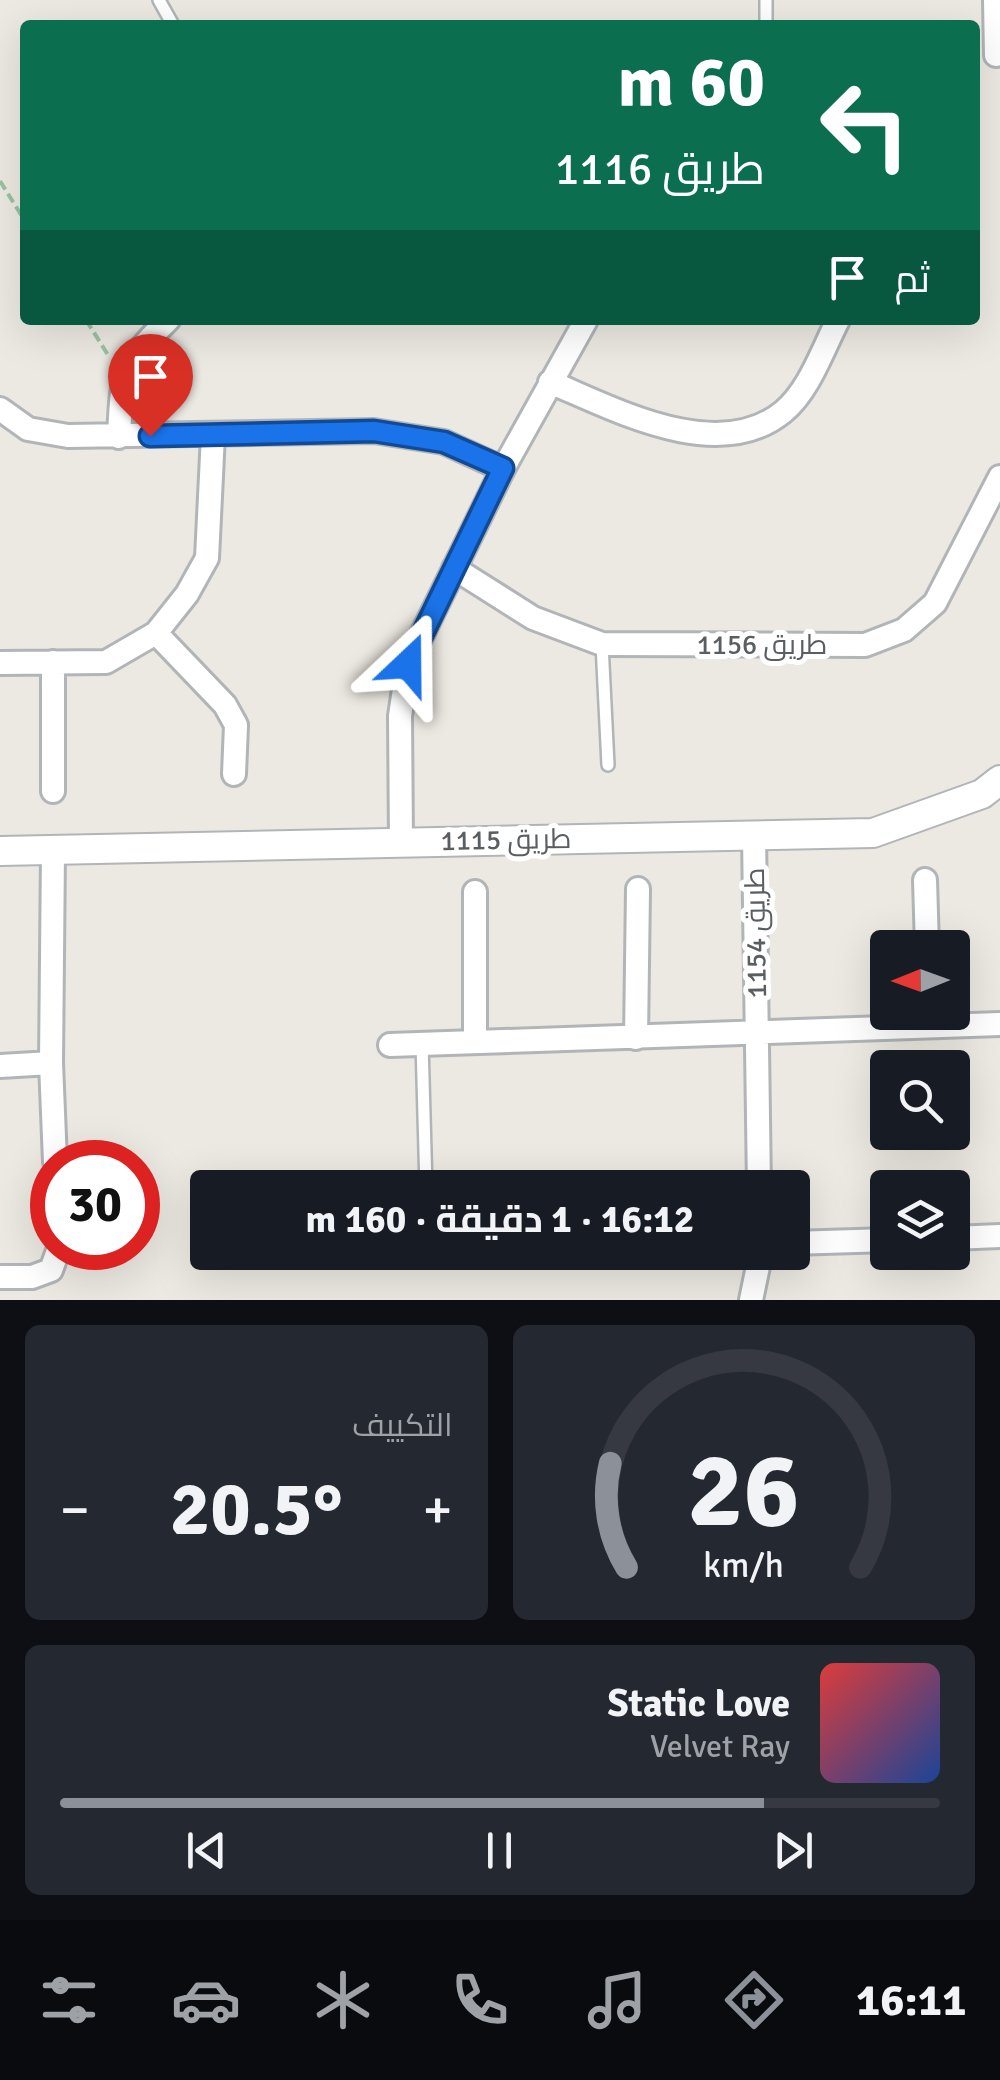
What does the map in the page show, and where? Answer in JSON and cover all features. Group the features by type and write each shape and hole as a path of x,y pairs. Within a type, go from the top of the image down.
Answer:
{"street":[{"path":"990,55 995,0"},
{"path":"119,436 123,379 131,356 163,325"},
{"path":"401,842 400,716 408,664 503,468 583,325"},
{"path":"550,382 658,427 706,434 746,429 782,413 802,390 835,325"},
{"path":"0,409 28,429 68,436 374,431 444,442 503,468"},
{"path":"0,663 106,662 156,632 188,594 207,558 213,435"},
{"name":"طريق 1156","path":"454,568 533,618 602,644 866,645 904,630 935,603 1000,477"},
{"path":"156,632 225,705 236,725 234,774"},
{"path":"54,662 54,791"},
{"name":"طريق 1115","path":"0,851 872,833 982,794 1000,780"},
{"name":"طريق 1154","path":"754,835 759,1170"},
{"path":"53,852 51,1063 55,1140"},
{"path":"925,880 926,930"},
{"path":"636,1038 638,888"},
{"path":"475,892 475,1042"},
{"name":"طريق 1154","path":"970,1022 1000,1024"},
{"name":"طريق 1154","path":"758,1032 870,1023"},
{"path":"390,1045 758,1032"},
{"path":"0,1066 51,1063"},
{"path":"970,1237 1000,1236"},
{"path":"810,1242 870,1241"},
{"path":"0,1277 32,1277 51,1270"},
{"path":"751,1300 758,1270"},
{"path":"763,1270 770,1300"}],"lane":[{"path":"602,644 608,765"},
{"path":"422,1044 426,1170"}],"path":[{"path":"0,181 20,214"},
{"path":"89,325 123,379"}],"route":[{"path":"150,436 374,431 444,442 503,468 408,664"}]}
